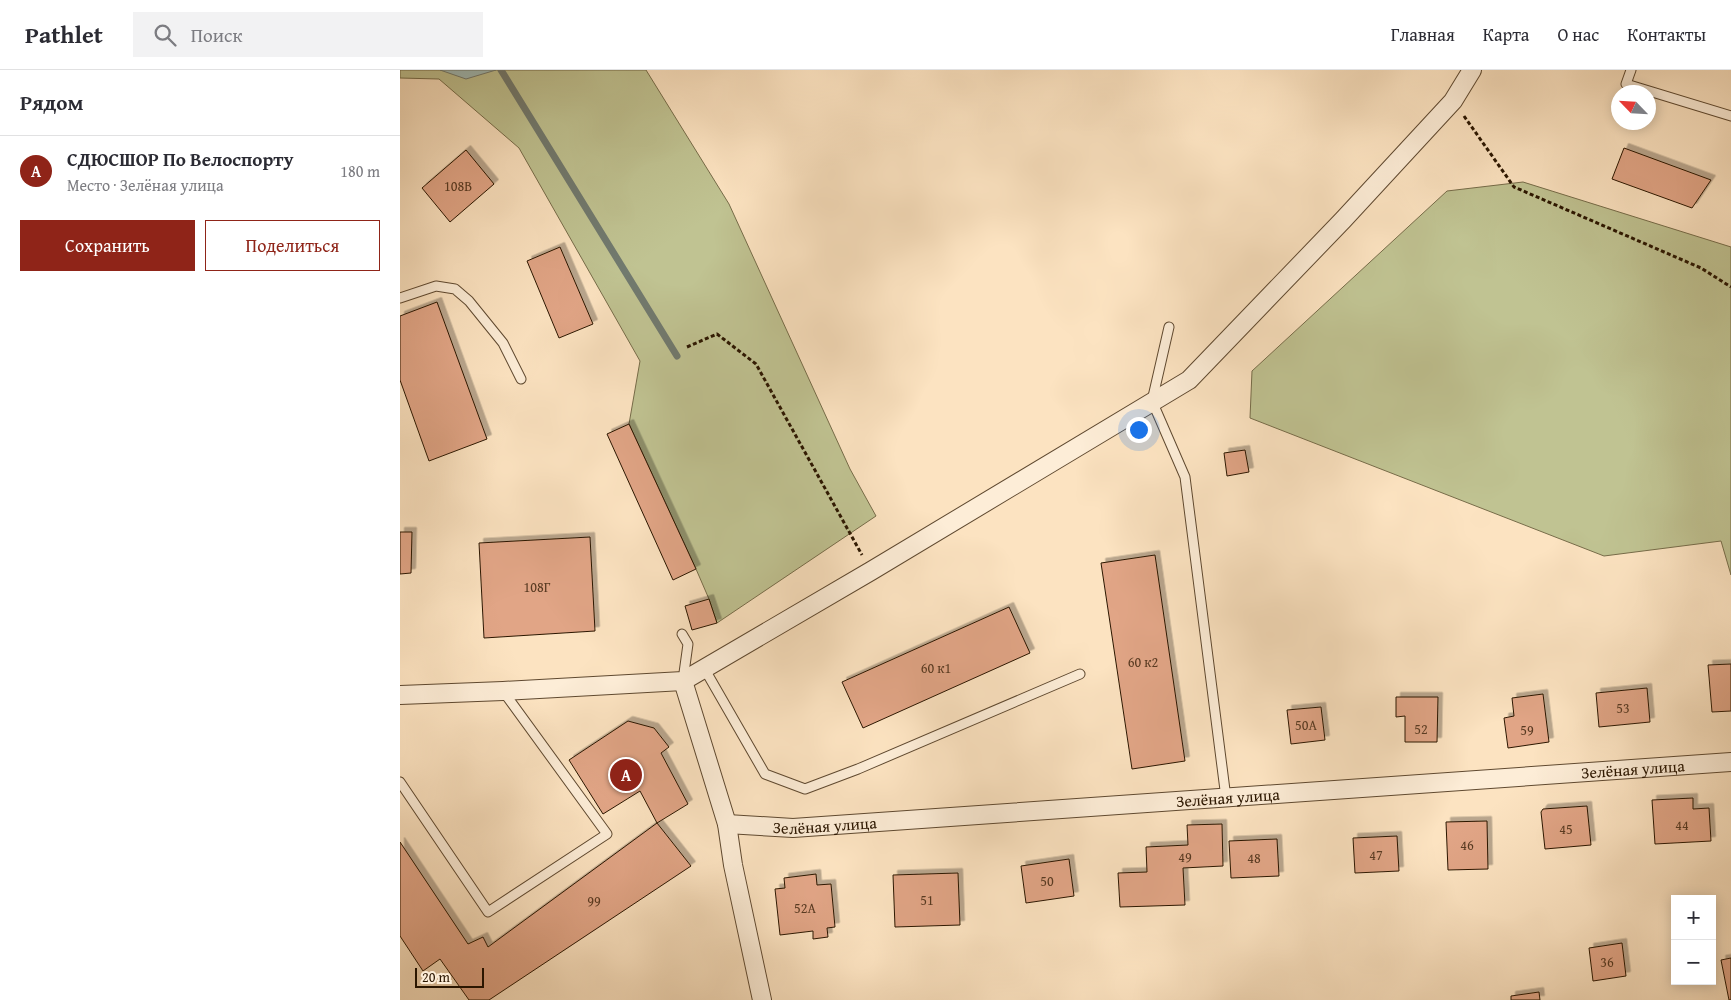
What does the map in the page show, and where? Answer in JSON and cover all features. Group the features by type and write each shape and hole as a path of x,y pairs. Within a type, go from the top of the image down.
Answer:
{"street":[{"path":"400,695 682,681 871,571 1188,380 1343,220 1454,101 1472,70"},
{"path":"682,681 727,824 733,865 762,1000"},
{"name":"Зелёная улица","path":"727,824 793,828 1731,762"}],"lane":[{"path":"1631,70 1626,84 1731,116"},
{"path":"400,298 436,286 454,289 469,300 503,343 521,379"},
{"path":"1169,327 1152,401 1185,477 1226,798"},
{"path":"682,634 688,644 682,681"},
{"path":"704,668 765,774 804,789 858,769 1080,674"},
{"path":"400,782 488,912 607,834 503,691"}],"path":[{"path":"1454,101 1514,187 1701,268 1731,288"},
{"path":"688,347 717,334 756,364 871,571"}],"green space":[{"path":"400,70 646,70 729,204 850,469 876,516 717,623 696,569 629,424 640,361 519,148 439,79 400,78"},
{"path":"1523,182 1731,247 1731,575 1721,541 1604,556 1250,418 1252,371 1447,191"}],"water":[{"path":"440,70 496,70 466,79"}],"building":[{"path":"1624,148 1711,180 1692,208 1612,179"},
{"path":"466,150 494,184 450,222 422,188"},
{"path":"560,247 593,324 559,338 527,261"},
{"path":"437,302 487,439 429,461 400,380 400,316"},
{"path":"629,424 696,569 673,580 607,434"},
{"path":"1245,450 1249,472 1227,476 1224,453"},
{"path":"400,532 412,532 411,573 400,574"},
{"path":"590,537 595,631 484,638 479,543"},
{"path":"1155,555 1185,761 1132,769 1101,563"},
{"path":"709,599 717,623 692,630 685,606"},
{"path":"1009,607 1030,653 863,728 842,682"},
{"path":"1731,664 1731,711 1712,712 1708,665"},
{"path":"1647,688 1650,722 1599,727 1596,693"},
{"path":"1543,694 1549,742 1508,748 1504,718 1514,716 1512,698"},
{"path":"1396,697 1438,697 1437,742 1405,742 1405,716 1396,717"},
{"path":"1321,707 1325,740 1291,744 1287,710"},
{"path":"628,721 654,728 669,747 661,753 688,804 657,823 640,791 603,814 569,760"},
{"path":"1693,798 1693,809 1709,808 1711,841 1655,844 1652,800"},
{"path":"1587,806 1591,845 1545,849 1541,812 1543,809"},
{"path":"1487,821 1488,869 1448,870 1446,822"},
{"path":"657,823 691,866 489,1000 469,1000 440,959 423,971 400,936 400,842 468,944 483,937 488,947"},
{"path":"1222,824 1223,866 1183,868 1185,905 1120,907 1118,873 1147,872 1146,847 1188,845 1187,825"},
{"path":"1397,836 1399,871 1355,873 1353,838"},
{"path":"1277,839 1279,876 1231,878 1229,841"},
{"path":"1069,859 1074,896 1026,903 1021,866"},
{"path":"958,873 960,925 895,927 893,875"},
{"path":"816,874 817,885 831,884 835,927 827,928 828,937 813,939 813,931 780,935 775,889 785,888 784,878"},
{"path":"1622,943 1626,976 1593,981 1589,948"},
{"path":"1731,958 1731,1000 1729,1000 1721,960"},
{"path":"1539,992 1540,1000 1511,1000 1511,996"}],"waterway":[{"path":"501,70 677,356"}],"place":[{"name":"СДЮСШОР По Велоспорту","path":"626,775"}]}
